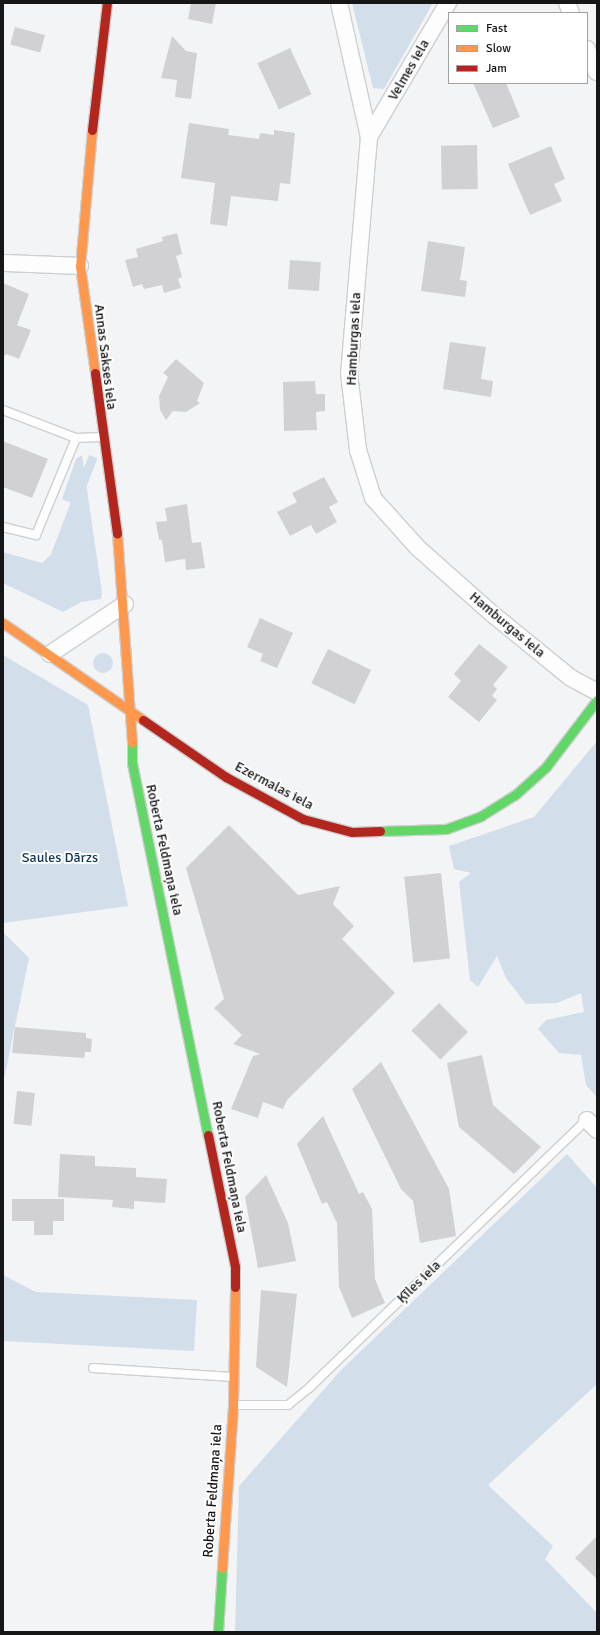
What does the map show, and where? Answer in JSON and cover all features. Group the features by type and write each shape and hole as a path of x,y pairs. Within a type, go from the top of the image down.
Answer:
{"street":[{"name":"Annas Sakses iela","path":"107,3 96,81 80,266 124,604 132,714"},
{"name":"Hamburgas iela","path":"339,3 369,137 349,373 358,450 373,498 418,548 490,612 571,678 597,692"},
{"name":"Velmes iela","path":"369,137 448,3"},
{"path":"588,51 597,72"},
{"path":"3,263 80,266"},
{"path":"50,654 124,604"},
{"name":"Ezermalas iela","path":"3,623 50,654 132,714 226,777 303,819 352,832 409,833 446,829 482,816 515,795 546,767 597,700"},
{"name":"Roberta Feldmaņa iela","path":"132,714 132,763 235,1267 233,1405 218,1632"}],"lane":[{"path":"3,410 76,438 102,437"},
{"path":"3,527 36,534 43,525 76,438"},
{"name":"Ķīles iela","path":"233,1405 272,1408 288,1404 309,1388 592,1125"},
{"path":"93,1368 234,1377"}],"green space":[{"path":"352,3 433,3 384,89 373,88"},
{"path":"82,455 102,593 101,599 81,602 63,612 3,583 3,552 42,563 55,551 74,504 62,499 76,459"},
{"path":"89,455 97,458 59,558 51,555"},
{"path":"99,653 107,653 113,659 113,667 107,673 99,673 93,667 93,659"},
{"name":"Saules Dārzs","path":"3,655 88,705 128,906 3,923"},
{"path":"597,741 597,1097 586,1085 581,1055 559,1053 538,1029 546,1020 584,1012 581,993 557,1003 526,1004 506,978 497,956 478,987 470,980 459,882 471,873 454,869 449,846 534,817"},
{"path":"3,932 29,958 3,1084"},
{"path":"567,1154 597,1188 597,1384 488,1485 553,1546 545,1559 597,1613 597,1632 235,1632 239,1486 341,1370"},
{"path":"3,1275 36,1292 197,1300 194,1351 3,1341"}],"building":[{"path":"191,3 216,3 212,24 188,19"},
{"path":"15,27 45,35 40,52 10,44"},
{"path":"172,36 186,51 197,53 191,99 175,97 177,80 161,78"},
{"path":"290,48 312,94 279,109 257,63"},
{"path":"473,84 506,84 520,117 493,128"},
{"path":"189,123 229,129 228,135 259,139 260,133 274,135 274,130 295,133 290,184 280,183 278,201 231,196 227,226 210,224 215,183 181,178"},
{"path":"477,145 478,189 442,190 441,146"},
{"path":"551,146 565,179 554,184 562,201 530,215 508,164"},
{"path":"177,233 182,254 176,256 182,277 178,279 181,288 164,293 162,285 144,289 142,284 133,287 125,260 138,257 136,249 163,241 162,237"},
{"path":"428,241 465,247 460,280 467,281 465,297 421,291"},
{"path":"290,260 321,262 319,291 288,289"},
{"path":"3,283 29,294 17,325 31,330 19,359 6,354 3,358"},
{"path":"450,342 486,347 481,379 493,381 491,397 443,389"},
{"path":"176,359 204,383 197,401 200,403 186,412 173,411 166,420 160,410 159,396 168,377 163,373"},
{"path":"315,381 316,394 325,394 325,411 316,412 317,430 284,431 283,382"},
{"path":"3,441 48,459 32,498 3,487"},
{"path":"324,477 338,502 329,507 337,522 316,534 311,525 290,536 277,512 297,502 292,493"},
{"path":"187,504 192,543 201,542 205,568 186,570 185,559 165,562 162,540 159,540 156,522 167,521 165,508"},
{"path":"260,618 293,633 277,668 260,661 263,654 247,647"},
{"path":"479,644 508,667 493,685 497,689 492,696 497,700 479,722 448,697 461,681 454,674"},
{"path":"328,649 371,670 354,704 311,683"},
{"path":"229,825 298,895 340,886 333,904 354,926 342,939 395,993 287,1100 283,1109 263,1102 258,1118 231,1109 253,1056 260,1054 233,1044 242,1035 214,1008 224,999 186,868"},
{"path":"441,873 450,959 413,962 404,877"},
{"path":"439,1003 468,1032 440,1060 411,1031"},
{"path":"15,1027 86,1033 86,1038 92,1039 91,1052 85,1052 84,1058 12,1053"},
{"path":"482,1055 493,1105 541,1147 514,1174 459,1127 447,1063"},
{"path":"381,1062 449,1189 456,1236 420,1243 413,1201 401,1189 352,1089"},
{"path":"17,1091 35,1093 31,1126 14,1124"},
{"path":"323,1116 359,1194 363,1192 372,1209 375,1279 385,1303 352,1318 339,1287 337,1223 327,1202 322,1204 297,1144"},
{"path":"60,1154 95,1156 95,1166 136,1168 136,1177 167,1179 165,1203 134,1201 134,1209 112,1207 113,1200 58,1197"},
{"path":"266,1175 288,1223 296,1261 258,1268 245,1197"},
{"path":"12,1199 64,1199 64,1221 53,1221 53,1235 34,1235 34,1221 12,1221"},
{"path":"261,1290 297,1294 287,1387 256,1367"},
{"path":"597,1536 597,1579 575,1558"}],"traffic: fast":[{"path":"380,831 446,829 481,816 515,795 546,767 597,700"},
{"path":"132,742 132,763 208,1135"},
{"path":"218,1632 222,1568"}],"traffic: slow":[{"path":"92,130 80,266 95,373"},
{"path":"117,533 132,742"},
{"path":"3,623 143,720"},
{"path":"222,1568 233,1405 235,1287"}],"traffic: jam":[{"path":"92,130 107,3"},
{"path":"95,373 117,533"},
{"path":"143,720 226,777 303,819 352,832 380,831"},
{"path":"208,1135 235,1267 235,1287"}]}
